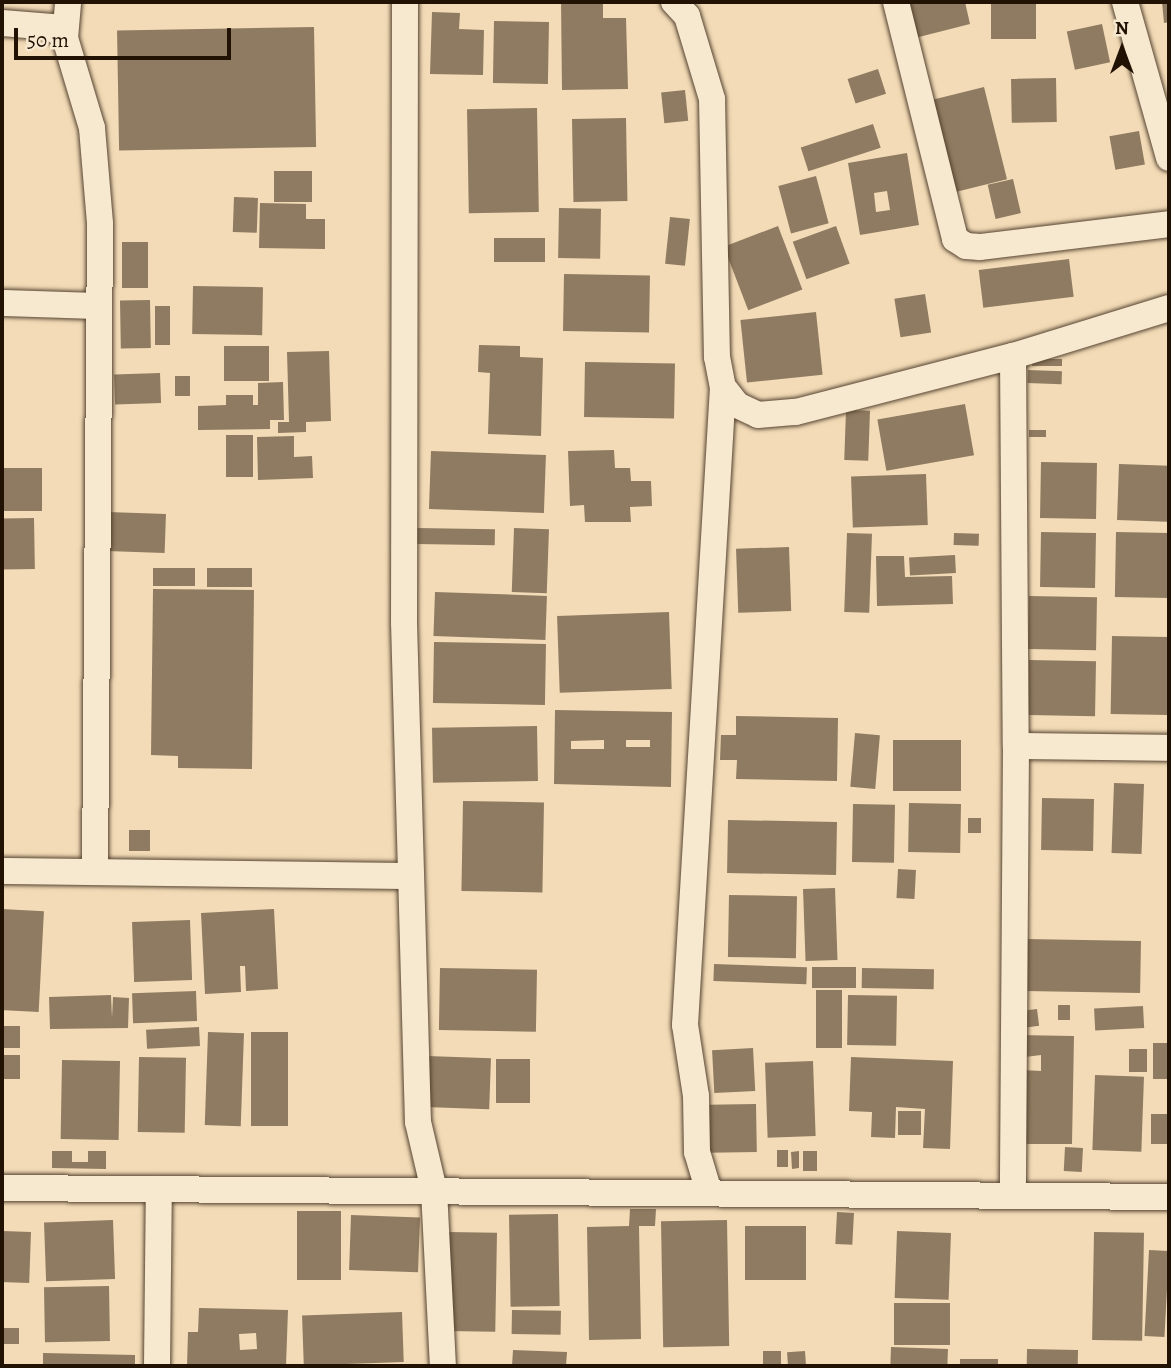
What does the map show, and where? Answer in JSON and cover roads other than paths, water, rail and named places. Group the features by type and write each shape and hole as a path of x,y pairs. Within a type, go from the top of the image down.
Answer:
{"street":[{"path":"68,2 65,38 92,128 100,224 95,872"},
{"path":"405,2 404,622 411,876 418,1122 434,1190 443,1366"},
{"path":"674,2 687,16 712,99 717,356 723,387 685,1025 696,1096 697,1152 709,1192"},
{"path":"896,2 955,239 966,246 980,247 1169,224"},
{"path":"1125,2 1169,158"},
{"path":"2,23 52,27 65,38"},
{"path":"2,303 99,306"},
{"path":"723,387 737,405 758,415 796,412 1013,356 1169,308"},
{"path":"1013,356 1016,746 1013,1195"},
{"path":"1016,746 1169,748"},
{"path":"2,871 411,876"},
{"path":"2,1188 1169,1196"},
{"path":"157,1366 159,1189"}]}
